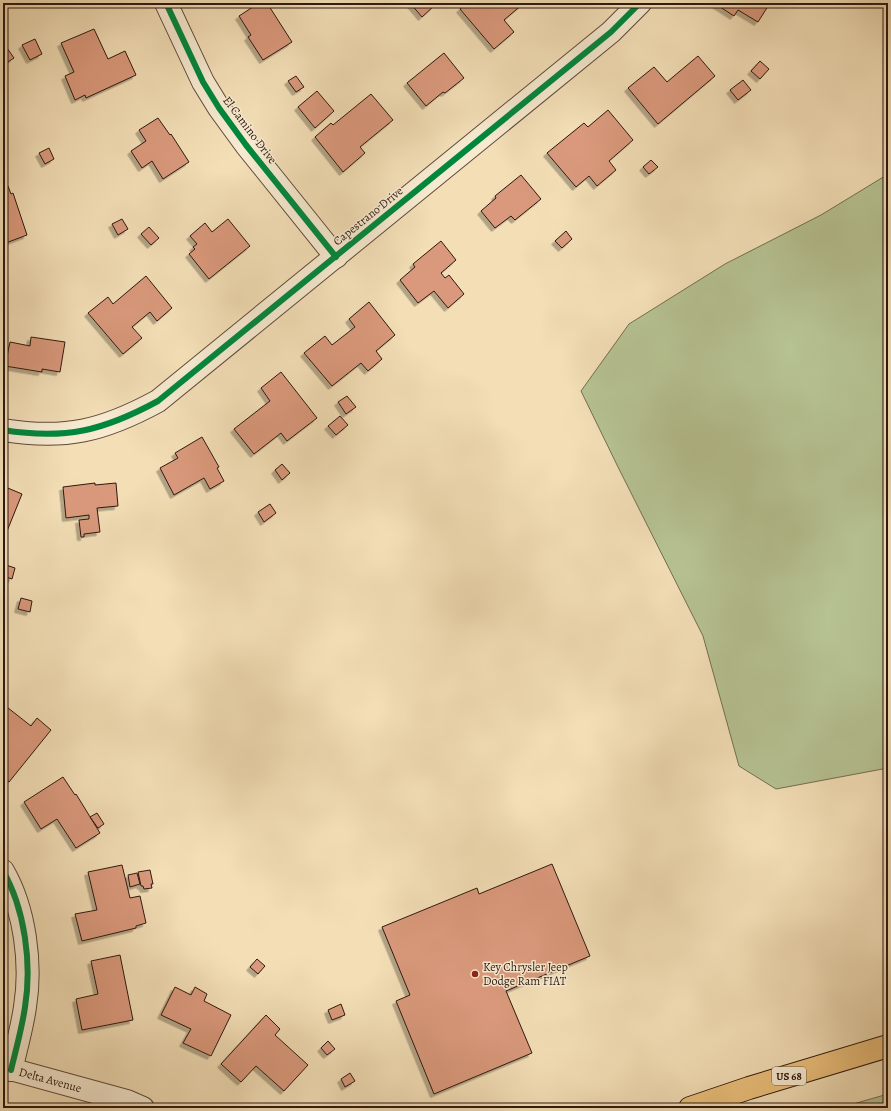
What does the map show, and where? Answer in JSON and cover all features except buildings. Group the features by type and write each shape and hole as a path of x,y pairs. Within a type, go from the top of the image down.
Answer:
{"highway":[{"name":"US 68","path":"690,1108 749,1088 888,1046"}],"street":[{"name":"El Camino Drive","path":"166,3 203,82 219,108 246,145 336,257"},
{"name":"Capestrano Drive","path":"3,430 28,434 72,433 98,428 132,415 158,401 171,392 612,32 640,3"},
{"path":"3,871 15,899 22,925 27,968 25,1007 7,1068"},
{"name":"Delta Avenue","path":"7,1068 127,1101 143,1108"}],"green space":[{"path":"888,166 888,768 776,789 739,766 703,636 581,391 629,324 725,264 821,215 885,176"},
{"path":"888,1094 888,1108 839,1108"}],"cycle path":[{"path":"166,3 203,82 219,108 246,145 336,257"},
{"path":"3,430 46,434 83,430 119,420 158,401 611,32 640,3"},
{"path":"3,871 17,902 25,937 28,973 21,1031 11,1070"}],"place":[{"name":"Key Chrysler Jeep Dodge Ram FIAT","path":"475,974"}]}
